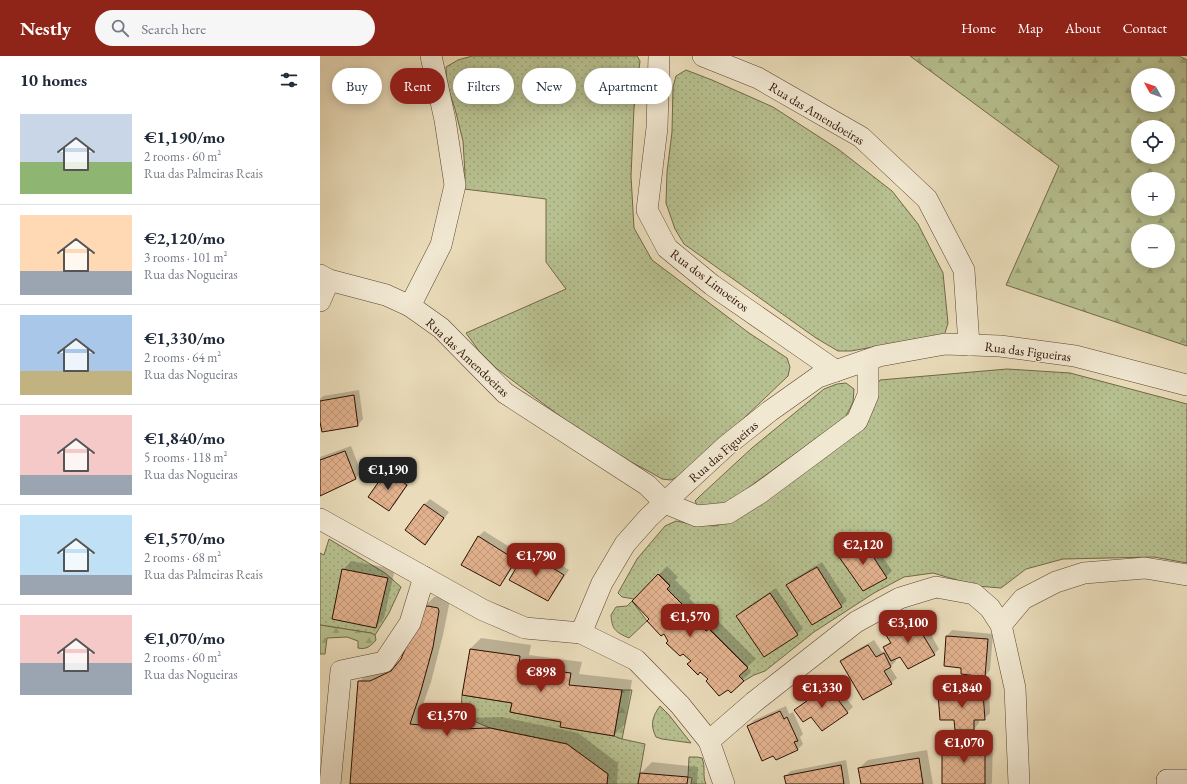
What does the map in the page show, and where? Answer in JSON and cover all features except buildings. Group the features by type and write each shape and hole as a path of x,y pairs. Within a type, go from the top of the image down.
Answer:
{"street":[{"path":"410,306 441,245 455,185 445,120 431,56"},
{"name":"Rua dos Limoeiros","path":"659,56 657,128 647,210 667,248 712,285 836,370"},
{"name":"Rua das Amendoeiras","path":"703,56 758,78 861,138 927,199 964,270 969,345"},
{"path":"320,301 324,277"},
{"name":"Rua das Amendoeiras","path":"324,277 386,295 410,306 441,328 504,393 641,481 665,502"},
{"name":"Rua das Figueiras","path":"581,633 602,583 625,544 649,517 726,446 818,377 879,356 945,344 1000,346 1075,356 1187,385"},
{"path":"665,502 697,516 728,513 760,493 857,421 868,395 868,360"},
{"path":"320,519 483,610 526,628 581,633 636,660 680,705 709,741 724,784"},
{"path":"1001,625 1023,599 1056,582 1084,573 1145,568 1187,575"},
{"path":"330,784 341,671 384,662 410,623 424,577"},
{"path":"709,741 754,702 856,622 900,598 936,587 974,594 990,608 1001,625 1015,688 1019,784"}],"green space":[{"path":"472,56 637,56 640,61 639,68 584,68 584,104 635,104 631,176 634,228 652,260 749,333 787,358 790,367 788,376 743,419 677,477 671,480 662,479 616,454 577,429 496,368 479,351 466,333 566,289 546,262 546,199 464,189 465,174 463,141 453,104 514,104 514,68 453,68 453,103 447,85 446,67 458,60"},
{"path":"910,56 1179,56 1187,60 1187,346 1006,285 1059,166"},
{"path":"686,70 773,107 838,149 892,191 918,224 943,273 948,323 945,333 939,340 900,342 851,351 838,351 816,338 684,244 675,229 666,203 667,172 672,132 673,87 676,76"},
{"path":"1007,369 1070,373 1187,404 1187,563 1154,557 1063,559 1026,569 1001,588 977,586 933,573 904,577 874,593 814,632 765,671 744,681 739,676 748,667 710,629 706,631 681,607 683,605 667,589 670,585 659,574 634,599 622,597 618,593 637,559 665,526 676,521 715,526 731,521 760,505 875,388 880,380"},
{"path":"846,383 854,389 853,402 845,418 727,503 702,509 697,505 695,501 752,448 824,389 837,384"},
{"path":"329,539 385,573 401,587 389,613 375,635 371,633 320,625 320,553 324,555"},
{"path":"632,601 647,621 629,638 615,630 612,624 611,615 616,607 627,606"},
{"path":"320,625 371,633 375,635 376,640 368,647 358,648 358,641 347,637 327,638 325,654 320,654"},
{"path":"622,690 632,690 622,739 614,736"},
{"path":"462,695 512,703 510,712 561,722 561,727 614,736 645,744 638,784 607,784 608,774 567,744 490,728 476,722 463,712 461,708"},
{"path":"660,706 691,743 656,737 653,729 653,721"},
{"path":"689,757 702,758 706,784 691,784 692,778 688,777"}]}
